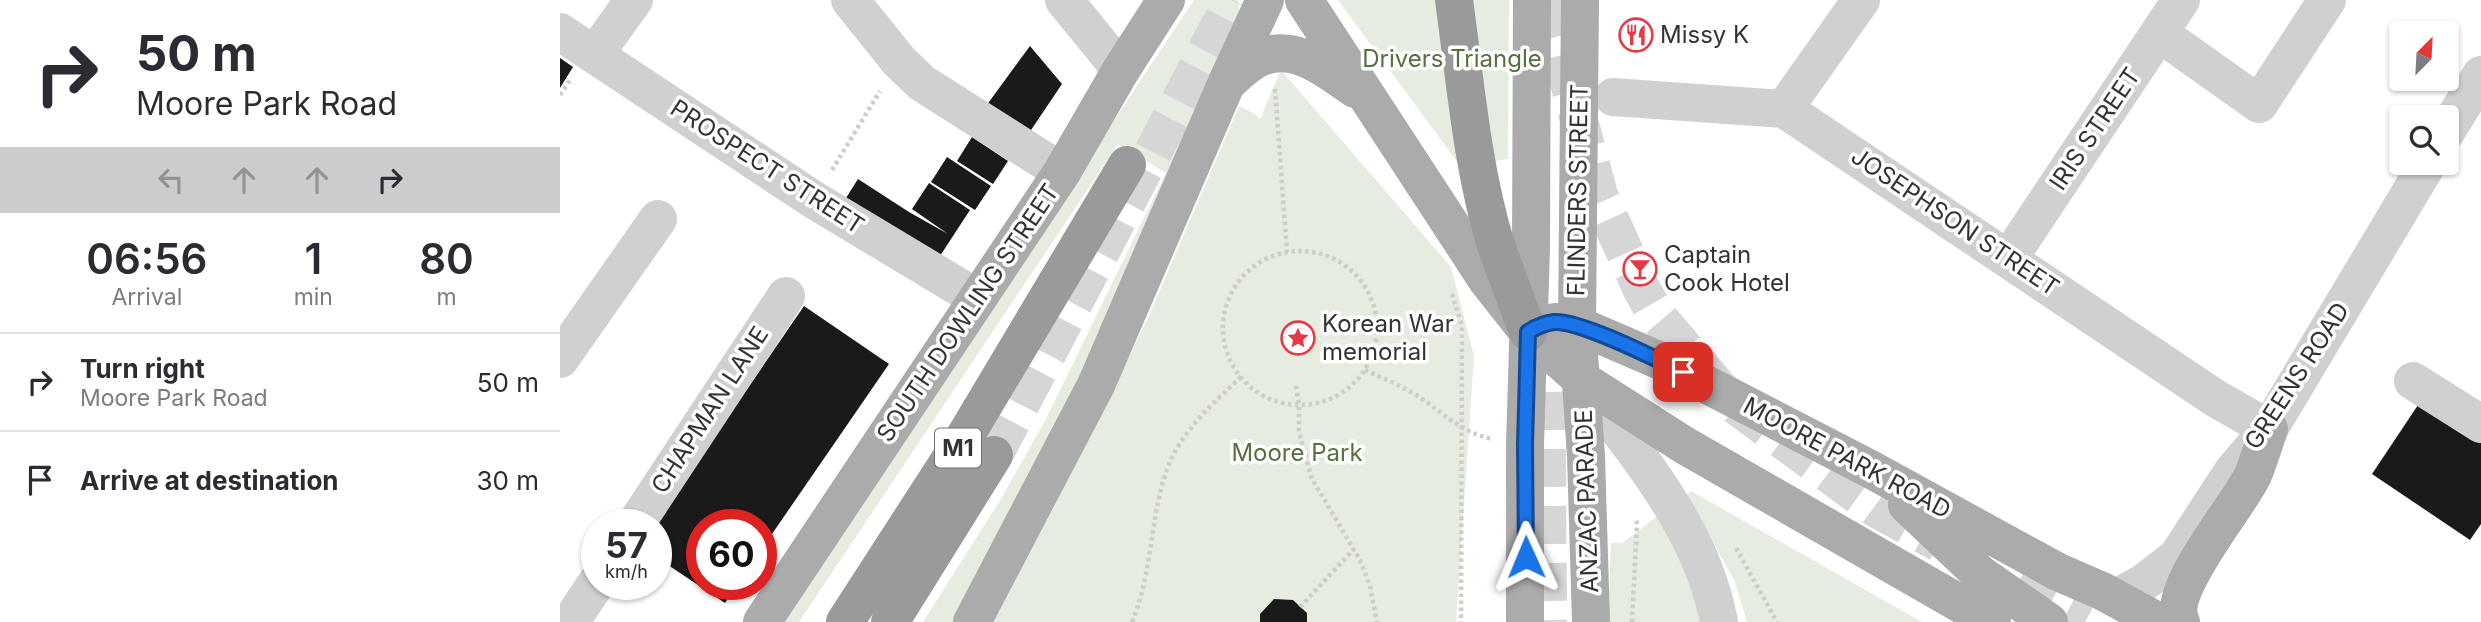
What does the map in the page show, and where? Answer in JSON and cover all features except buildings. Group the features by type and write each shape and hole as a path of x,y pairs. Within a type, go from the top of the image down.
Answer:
{"highway":[{"path":"1454,0 1470,122 1487,207 1495,241 1528,332"},
{"name":"M1","path":"845,622 964,438 1127,165"},
{"name":"M1","path":"890,622 994,455"}],"main road":[{"name":"SOUTH DOWLING STREET","path":"762,622 1062,172 1121,70 1166,0"},
{"path":"972,622 1096,385 1265,0"},
{"path":"1304,0 1487,280 1528,332 1582,380 1684,445 1992,622"},
{"name":"FLINDERS STREET","path":"1528,332 1532,0"},
{"name":"FLINDERS STREET","path":"1580,0 1577,325 1582,380"},
{"path":"1227,82 1256,59 1277,51 1295,53 1322,67 1365,96"},
{"name":"MOORE PARK ROAD","path":"1528,332 1540,325 1556,322 1577,325 1674,367 1870,469 2058,572 2116,598 2159,622"},
{"path":"1525,622 1528,332"},
{"name":"ANZAC PARADE","path":"1582,380 1591,622"},
{"path":"2181,622 2178,615 2179,599 2195,566 2252,476 2269,429"},
{"path":"1870,469 1980,574 2049,622"}],"street":[{"path":"595,54 634,0"},
{"path":"850,0 899,61 922,83 1062,172"},
{"path":"1064,0 1121,70"},
{"name":"IRIS STREET","path":"2009,258 2181,0"},
{"path":"2159,33 2259,104 2327,0"},
{"path":"1784,109 1857,1"},
{"name":"PROSPECT STREET","path":"560,32 814,200 977,298"},
{"path":"2459,111 2481,75"},
{"name":"JOSEPHSON STREET","path":"1613,97 1784,109 2215,398 2269,429"},
{"name":"GREENS ROAD","path":"2116,598 2143,583 2177,557 2234,471 2269,429 2421,175"},
{"path":"560,359 657,219"},
{"name":"CHAPMAN LANE","path":"646,509 786,296"},
{"path":"1582,380 1671,500 1698,551 1714,597 1719,622"},
{"path":"2413,381 2481,424"},
{"path":"568,616 582,600"}],"path":[{"path":"814,200 899,61"},
{"path":"1274,76 1287,252"},
{"path":"1287,252 1313,252 1337,260 1357,275 1371,297 1377,321 1375,346 1365,370 1348,389 1325,401 1300,405 1278,402 1257,392 1241,377 1229,358 1223,335 1224,312 1232,290 1246,272 1265,259 1287,252"},
{"path":"1450,287 1462,326 1461,622"},
{"path":"1365,370 1415,394 1463,430 1477,436"},
{"path":"1132,622 1145,584 1158,506 1172,458 1199,417 1241,377"},
{"path":"1296,386 1300,405 1299,432 1312,479 1354,549 1370,586 1377,622"},
{"path":"1632,622 1637,524"},
{"path":"1300,607 1354,549"}],"green space":[{"path":"1194,0 1238,0 1240,14 1100,343 956,622 923,622 1001,499 1046,419 1166,173 1118,144 799,622 781,622"},
{"name":"Drivers Triangle","path":"1338,0 1509,0 1508,159 1461,167"},
{"name":"Moore Park","path":"1281,70 1451,267 1474,356 1456,622 993,622 1148,318 1239,106 1260,119"},
{"path":"1691,491 1922,622 1747,622 1735,582 1687,495"},
{"path":"1660,514 1687,570 1700,622 1608,622 1611,543 1622,543"}],"tunnel":[{"path":"994,455 1233,0"},
{"path":"1547,0 1599,195 1642,290 1657,316 1731,402 1875,508 1939,543"},
{"path":"1546,335 1548,622"},
{"path":"2017,585 2085,622"}],"place":[{"name":"Missy K","path":"1636,35"},
{"name":"Captain Cook Hotel","path":"1640,269"},
{"name":"Korean War memorial","path":"1298,338"}],"route":[{"path":"1526,557 1528,332 1540,325 1556,322 1577,325 1683,372"}]}
